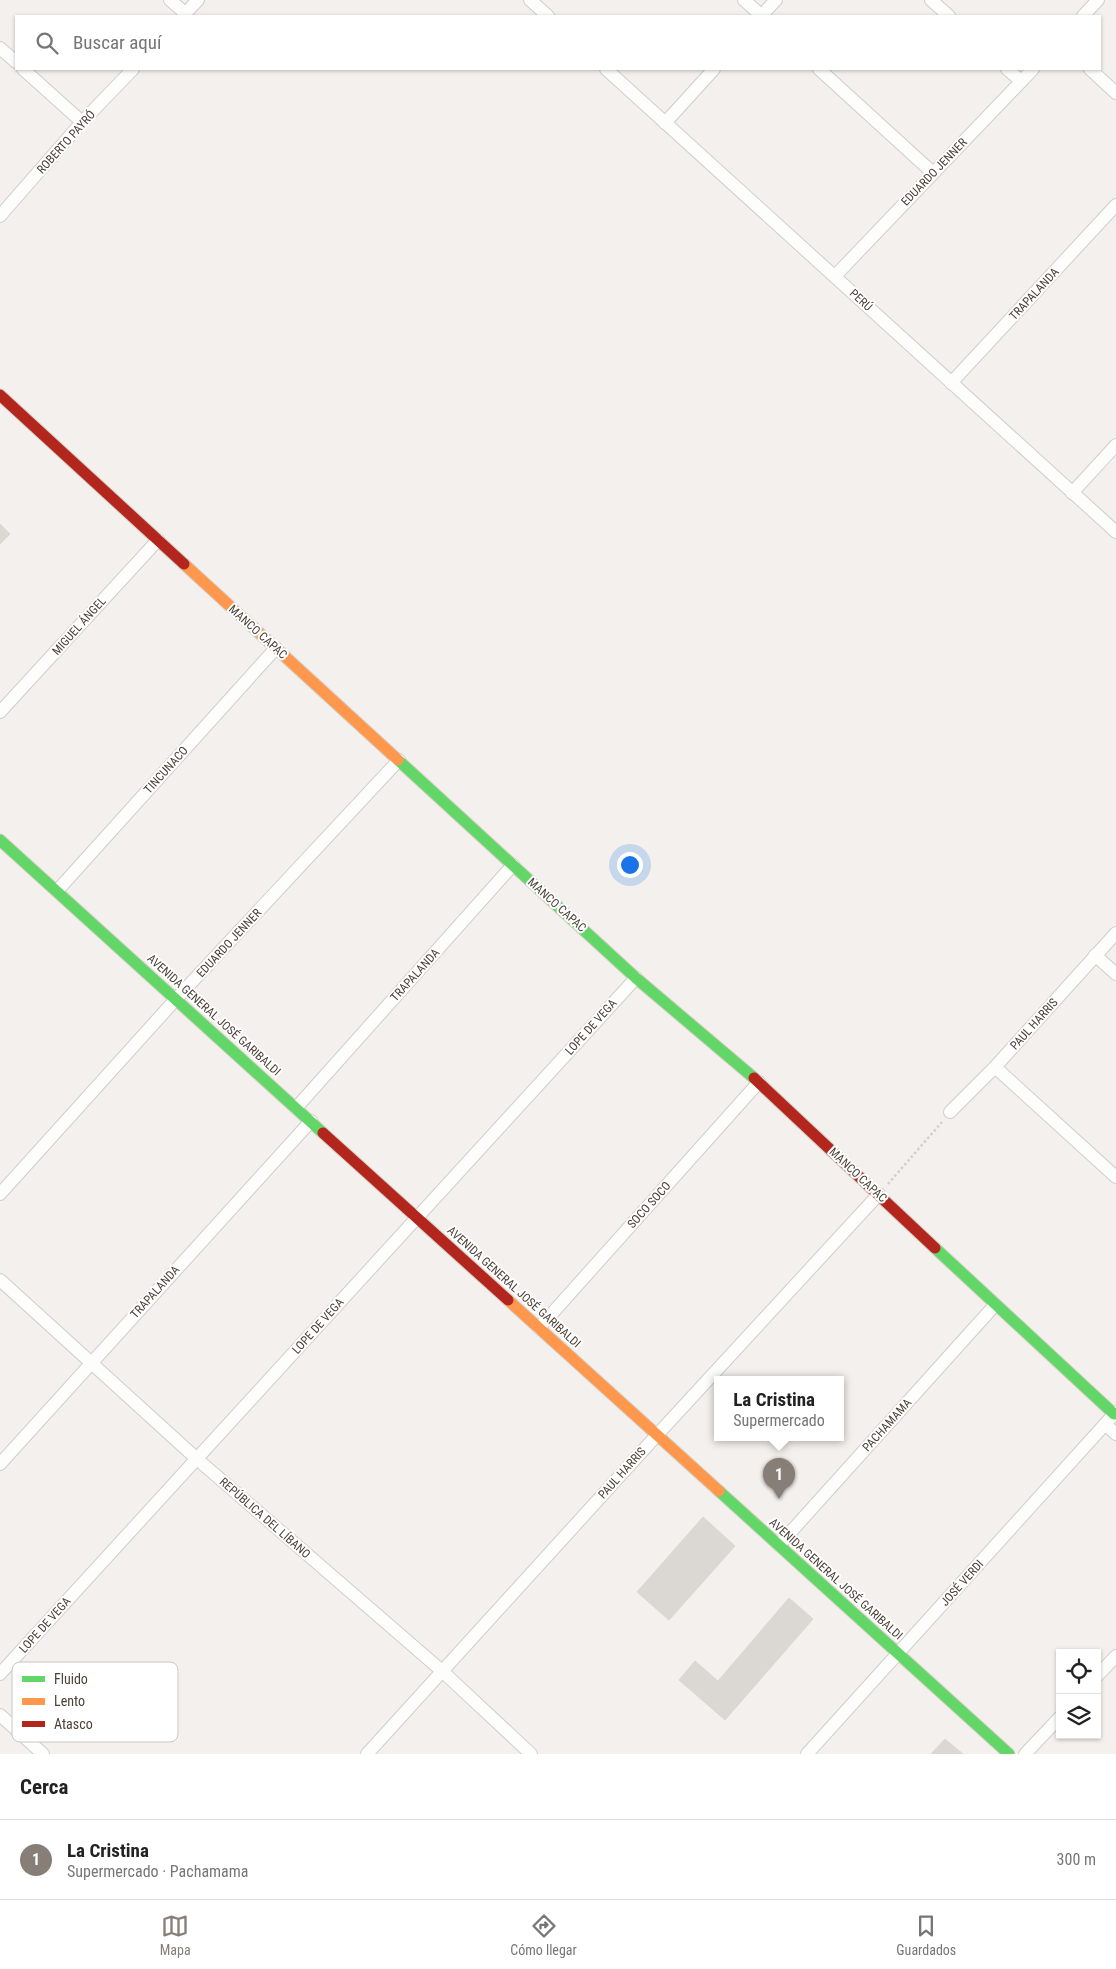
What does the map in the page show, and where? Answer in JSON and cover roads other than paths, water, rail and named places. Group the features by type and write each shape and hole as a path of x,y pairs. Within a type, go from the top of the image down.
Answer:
{"street":[{"path":"170,0 184,15 198,0"},
{"path":"530,0 547,15"},
{"path":"744,0 761,15"},
{"path":"763,15 776,0"},
{"path":"931,0 948,15"},
{"path":"1084,15 1098,0"},
{"path":"0,48 15,61"},
{"path":"24,70 82,122"},
{"name":"ROBERTO PAYRÓ","path":"0,216 82,122 132,70"},
{"name":"PERÚ","path":"607,70 1116,532"},
{"path":"665,123 713,70"},
{"path":"821,70 933,173"},
{"path":"1008,70 1021,81"},
{"name":"EDUARDO JENNER","path":"835,276 1032,70"},
{"path":"1091,70 1116,93"},
{"name":"TRAPALANDA","path":"951,382 1116,205"},
{"name":"MANCO CAPAC","path":"0,395 636,978 759,1082 879,1194 994,1306 1115,1413"},
{"path":"1072,493 1116,445"},
{"name":"MIGUEL ÁNGEL","path":"0,712 158,540"},
{"name":"TINCUNACO","path":"57,892 276,648"},
{"name":"EDUARDO JENNER","path":"0,1194 176,999 399,760"},
{"name":"AVENIDA GENERAL JOSÉ GARIBALDI","path":"0,840 1009,1754"},
{"name":"TRAPALANDA","path":"296,1108 513,865"},
{"name":"PAUL HARRIS","path":"950,1112 995,1067 1116,933"},
{"path":"1095,955 1116,974"},
{"name":"LOPE DE VEGA","path":"0,1674 636,978"},
{"path":"995,1067 1116,1177"},
{"name":"SOCO SOCO","path":"539,1328 759,1082"},
{"name":"TRAPALANDA","path":"0,1464 311,1121"},
{"name":"PAUL HARRIS","path":"367,1754 879,1194"},
{"name":"REPÚBLICA DEL LÍBANO","path":"0,1280 197,1459 442,1671 531,1754"},
{"name":"PACHAMAMA","path":"778,1545 994,1306"},
{"name":"JOSÉ VERDI","path":"808,1754 1115,1413"},
{"path":"1106,1425 1116,1434"},
{"path":"1101,1672 1116,1656"},
{"path":"0,1715 12,1726"},
{"path":"1025,1754 1056,1721"},
{"path":"29,1742 42,1754"}],"place":[{"name":"La Cristina","path":"779,1499"}]}
